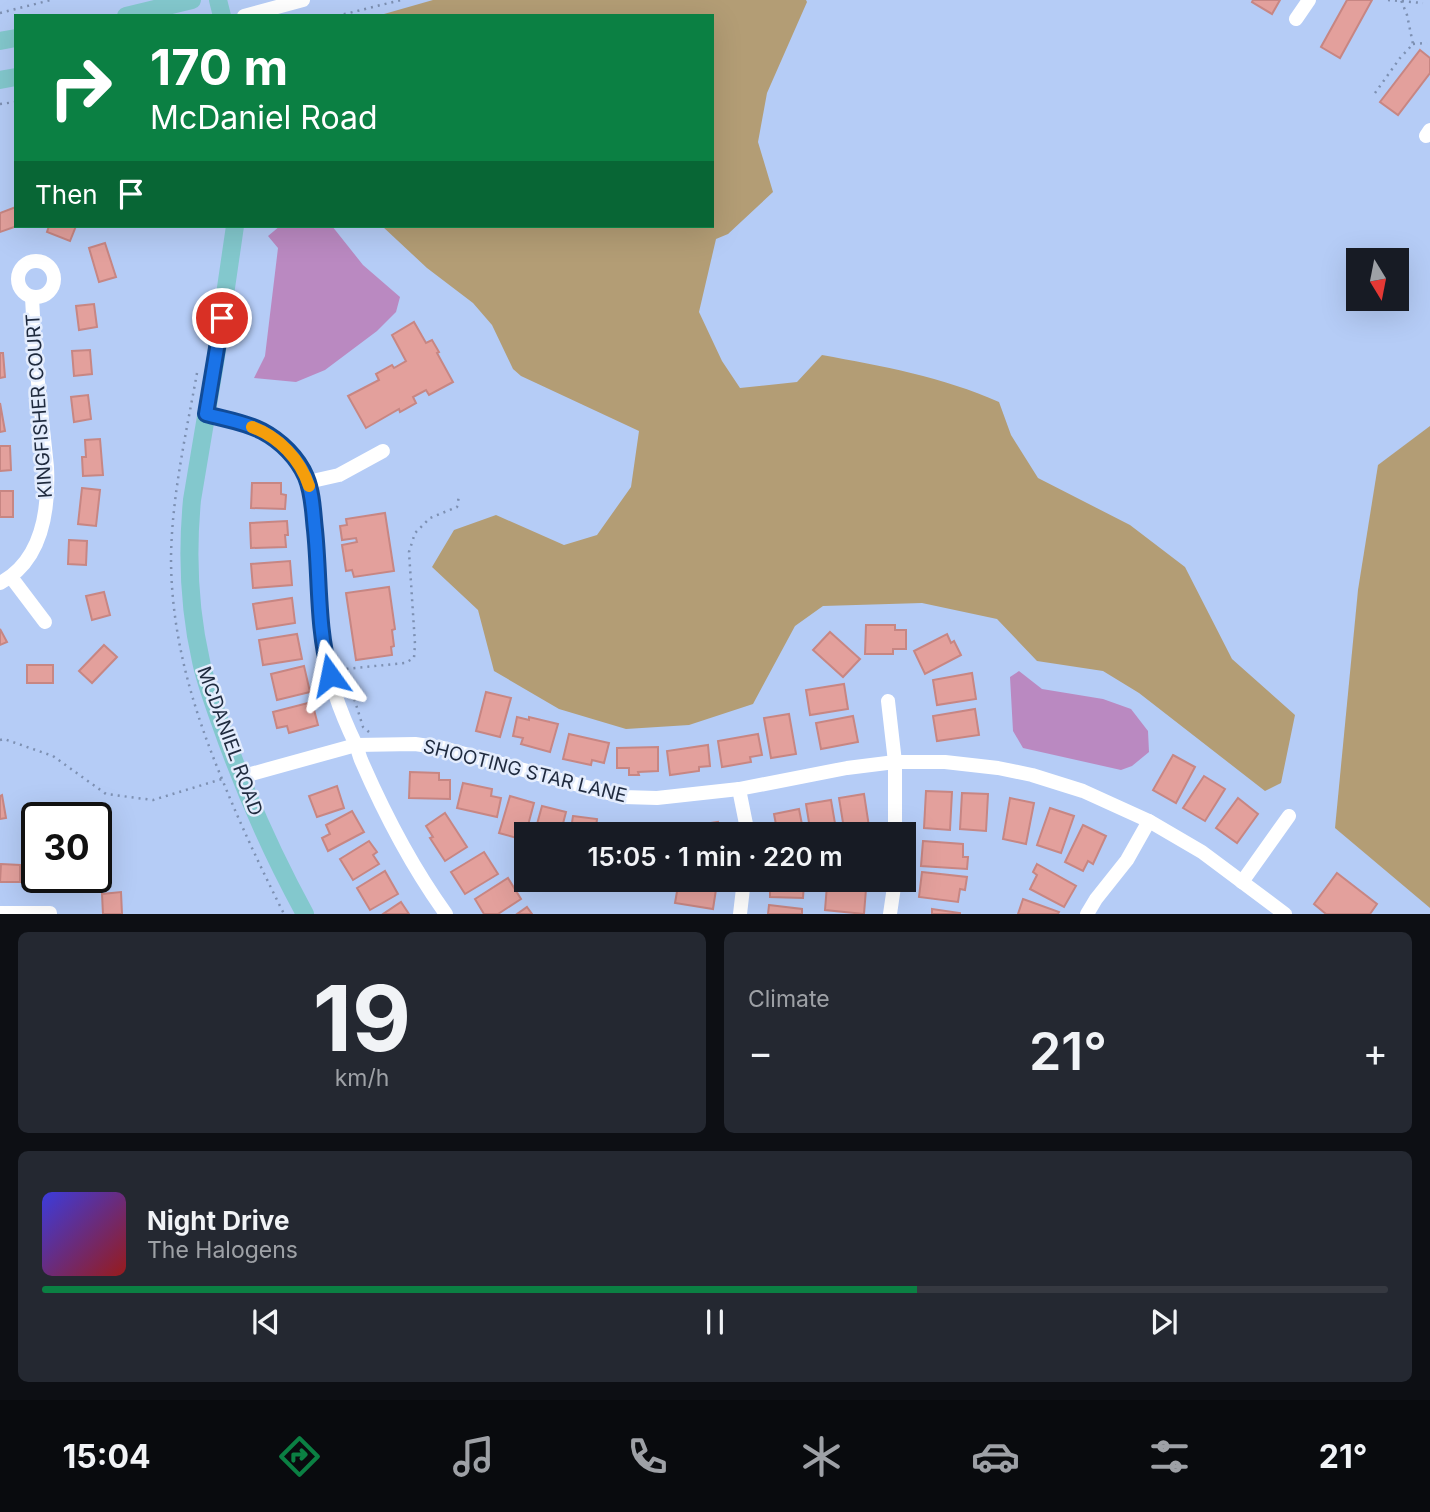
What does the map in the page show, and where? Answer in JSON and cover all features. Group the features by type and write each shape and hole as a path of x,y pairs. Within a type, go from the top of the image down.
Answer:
{"main road":[{"path":"135,14 192,0"},
{"name":"MCDANIEL ROAD","path":"235,228 190,523 190,592 200,660 228,744 251,805 305,914"}],"street":[{"path":"251,14 303,0"},
{"path":"1296,19 1309,0"},
{"name":"KINGFISHER COURT","path":"6,580 28,558 40,535 48,486 32,297"},
{"path":"206,414 252,427 270,436 287,450 308,482 317,547 323,647 333,688 361,761 425,883 446,914"},
{"path":"308,482 339,475 383,451"},
{"path":"6,580 45,622"},
{"path":"888,701 895,762 895,822"},
{"name":"SHOOTING STAR LANE","path":"240,777 356,745 415,744 443,748 623,797 657,798 739,789 847,768 895,762 945,762 998,768 1032,775 1083,791 1149,821 1202,852 1284,914"},
{"path":"739,789 746,822"},
{"path":"1242,882 1289,816"},
{"path":"1087,914 1126,860 1149,821"},
{"path":"740,914 743,892"},
{"path":"890,914 893,892"},
{"path":"0,913 50,913"}],"path":[{"path":"0,13 51,0"},
{"path":"345,14 401,0"},
{"path":"1388,0 1423,3"},
{"path":"1401,0 1413,44"},
{"path":"1375,93 1413,44 1427,43"},
{"path":"370,734 363,727 345,669 405,663 414,658 409,552 415,533 430,518 457,507 459,496"},
{"path":"0,740 4,739 53,756 107,794 153,800 222,779"}],"shaded area":[{"path":"433,0 806,0 767,93 758,142 773,192 728,234 716,239 699,312 722,361 740,388 797,382 822,355 934,379 999,402 1011,435 1038,478 1130,525 1185,567 1232,659 1295,715 1281,783 1265,791 1139,693 1103,671 1037,661 997,619 922,603 823,606 795,626 753,704 689,725 626,729 559,709 494,671 478,610 432,567 454,530 496,515 564,545 597,535 631,487 639,431 521,376 513,369 492,325 473,303 427,268 384,228 714,228 714,14 384,14"},
{"path":"278,228 334,228 363,265 400,297 396,312 377,331 325,370 296,382 254,378 265,356 278,248 268,236"},
{"path":"1430,426 1430,908 1335,828 1358,590 1378,465"},
{"path":"1019,671 1042,689 1103,699 1131,709 1148,731 1149,752 1132,766 1121,770 1023,748 1013,731 1010,677"}],"building":[{"path":"1280,0 1272,14 1252,2"},
{"path":"1347,0 1372,0 1340,58 1321,47"},
{"path":"1420,50 1430,58 1430,73 1398,115 1380,102"},
{"path":"14,208 14,227 0,232 0,213"},
{"path":"48,228 75,228 70,241 47,232"},
{"path":"105,243 116,277 99,282 89,248"},
{"path":"94,304 97,327 79,330 76,306"},
{"path":"414,322 426,343 432,340 453,382 429,395 426,390 413,397 416,403 400,412 399,409 366,428 348,396 379,380 376,374 406,361 392,335"},
{"path":"90,350 92,374 74,376 72,351"},
{"path":"0,353 3,353 5,377 0,378"},
{"path":"88,395 91,419 74,422 71,397"},
{"path":"0,403 5,431 0,432"},
{"path":"100,439 103,475 83,476 85,440"},
{"path":"0,446 10,446 11,470 0,471"},
{"path":"252,483 281,483 281,494 286,495 285,509 251,508"},
{"path":"82,488 100,490 96,526 78,524"},
{"path":"0,491 13,491 13,517 0,517"},
{"path":"385,513 394,571 354,577 352,570 346,571 342,545 357,542 356,538 342,540 340,526 347,525 346,519"},
{"path":"287,521 286,547 251,548 250,523"},
{"path":"69,540 87,541 86,565 68,564"},
{"path":"290,561 292,585 253,588 251,564"},
{"path":"389,587 395,629 392,630 392,655 356,660 346,593"},
{"path":"104,592 110,615 92,620 86,596"},
{"path":"292,598 295,623 257,629 253,604"},
{"path":"866,625 895,625 895,630 906,630 906,649 893,649 893,654 865,654"},
{"path":"0,629 7,642 0,645"},
{"path":"830,632 860,659 843,677 813,650"},
{"path":"297,634 302,659 263,665 259,640"},
{"path":"947,634 961,655 925,674 914,651"},
{"path":"104,645 117,657 92,683 79,671"},
{"path":"27,665 53,665 53,683 27,683"},
{"path":"304,666 310,692 277,700 271,674"},
{"path":"972,673 976,699 937,705 933,680"},
{"path":"844,684 848,709 810,715 806,690"},
{"path":"486,692 511,698 500,737 476,731"},
{"path":"312,702 318,725 289,733 287,726 277,728 273,712"},
{"path":"975,709 979,735 937,741 933,716"},
{"path":"789,714 796,754 771,758 764,718"},
{"path":"853,716 858,742 821,749 816,723"},
{"path":"517,717 558,724 550,752 521,744 523,738 513,736"},
{"path":"569,734 609,743 604,763 592,760 591,765 563,759"},
{"path":"758,734 762,755 750,757 751,762 722,767 718,741"},
{"path":"708,745 710,766 699,767 699,771 670,775 667,751"},
{"path":"658,747 658,771 629,775 629,768 617,768 617,748"},
{"path":"1173,755 1195,767 1176,803 1153,790"},
{"path":"410,772 439,773 439,780 450,780 450,799 409,798"},
{"path":"1204,776 1225,789 1205,821 1183,808"},
{"path":"463,783 492,789 491,796 501,798 497,817 457,808"},
{"path":"337,786 344,808 317,817 309,796"},
{"path":"926,791 952,792 950,830 924,828"},
{"path":"962,793 988,794 986,831 960,829"},
{"path":"864,794 868,822 843,822 839,798"},
{"path":"2,795 6,818 0,819 0,796"},
{"path":"510,796 534,803 529,822 514,822 514,837 499,833"},
{"path":"1010,798 1034,803 1026,844 1003,839"},
{"path":"1238,798 1258,814 1237,843 1216,828"},
{"path":"831,800 835,822 809,822 806,804"},
{"path":"542,806 566,812 563,822 538,822"},
{"path":"1050,808 1074,816 1061,853 1037,845"},
{"path":"799,809 802,822 776,822 774,814"},
{"path":"352,811 364,832 328,851 322,838 330,834 326,825"},
{"path":"445,813 467,847 445,861 430,838 433,837 426,826"},
{"path":"573,816 597,819 597,822 572,822"},
{"path":"1083,825 1106,836 1093,864 1088,861 1083,871 1065,862"},
{"path":"369,841 377,852 373,855 379,864 353,880 340,859"},
{"path":"923,841 963,844 963,857 968,857 967,869 921,866"},
{"path":"484,852 498,874 465,894 451,872"},
{"path":"1,864 20,865 20,882 0,882"},
{"path":"1037,864 1076,886 1064,907 1030,889 1037,875 1033,872"},
{"path":"385,871 398,894 370,910 357,888"},
{"path":"922,872 967,877 965,890 960,889 958,902 919,897"},
{"path":"1337,873 1377,904 1370,914 1326,914 1314,904"},
{"path":"508,878 514,892 521,899 498,914 484,914 475,899"},
{"path":"121,892 122,914 103,914 102,894"},
{"path":"677,892 716,892 713,909 675,903"},
{"path":"770,892 803,892 803,898 770,897"},
{"path":"826,892 866,892 864,914 825,910"},
{"path":"1023,899 1059,912 1018,914"},
{"path":"401,902 409,914 383,914"},
{"path":"769,905 802,909 802,914 768,914"},
{"path":"527,907 532,914 517,914"},
{"path":"932,909 960,913 960,914 932,914"}],"slow traffic":[{"path":"252,427 270,436 287,450 300,466 309,486"}],"route":[{"path":"222,318 206,414 261,431 287,450 305,475 311,498 317,554 321,632 330,675"}]}
